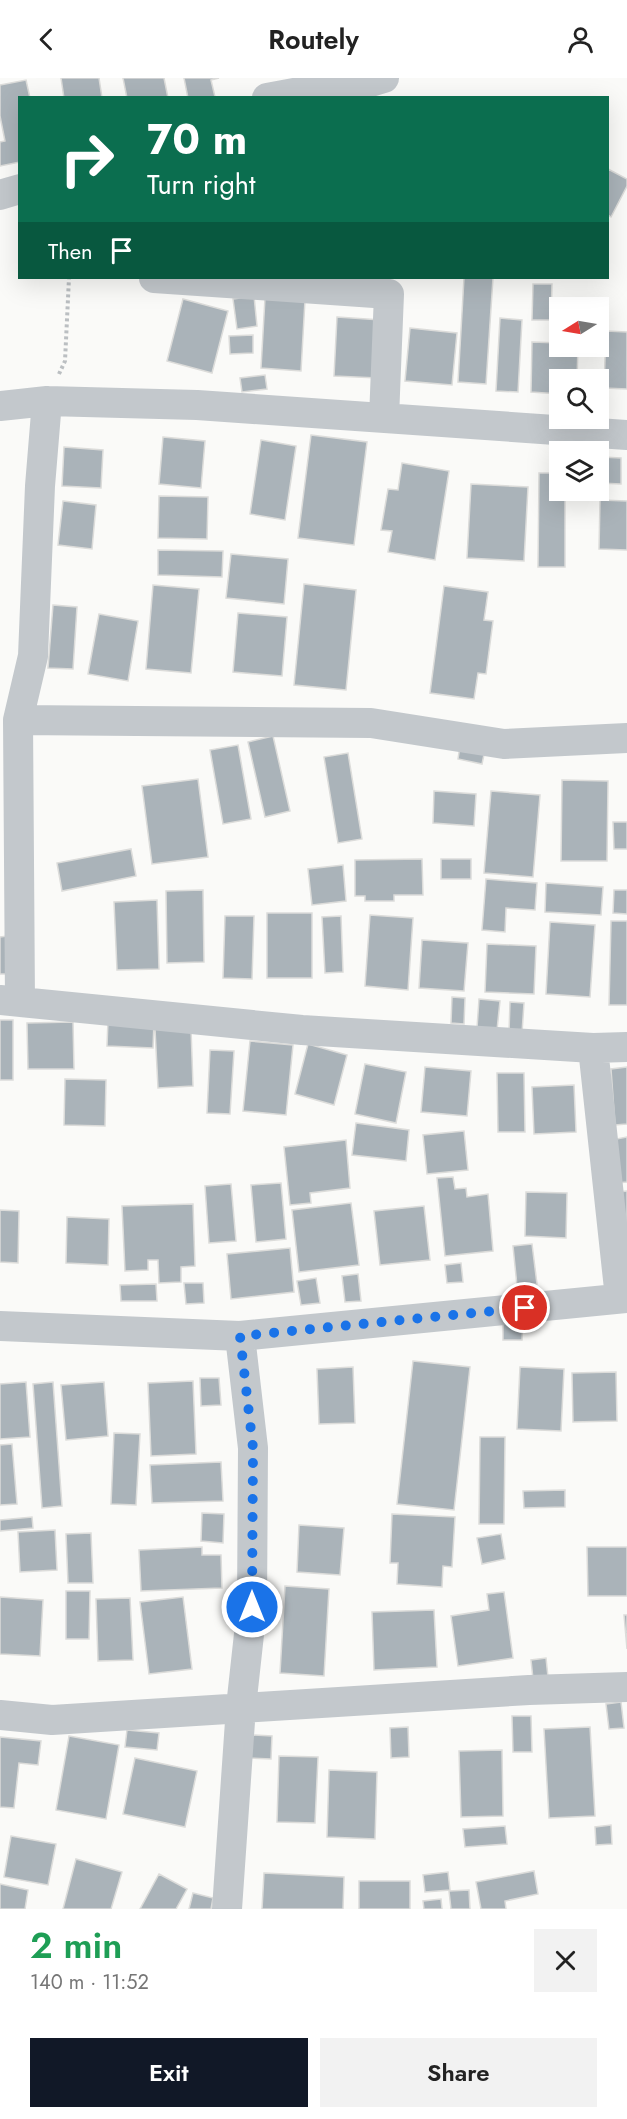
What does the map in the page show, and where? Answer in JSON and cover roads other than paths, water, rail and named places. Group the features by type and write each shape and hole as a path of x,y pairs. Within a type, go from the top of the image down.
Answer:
{"street":[{"path":"278,96 337,85 355,78"},
{"path":"326,96 384,78"},
{"path":"0,195 18,190"},
{"path":"168,279 389,294 384,418"},
{"path":"47,401 40,486 33,656 18,720 10,1001 302,1030 593,1048 627,1047"},
{"path":"0,406 47,401 197,405 627,435"},
{"path":"18,720 371,723 504,744 627,738"},
{"path":"0,1326 240,1336 623,1298 593,1048"},
{"path":"227,1909 241,1707 252,1607 253,1448 240,1336"},
{"path":"0,1715 52,1720 529,1690 627,1687"}]}
